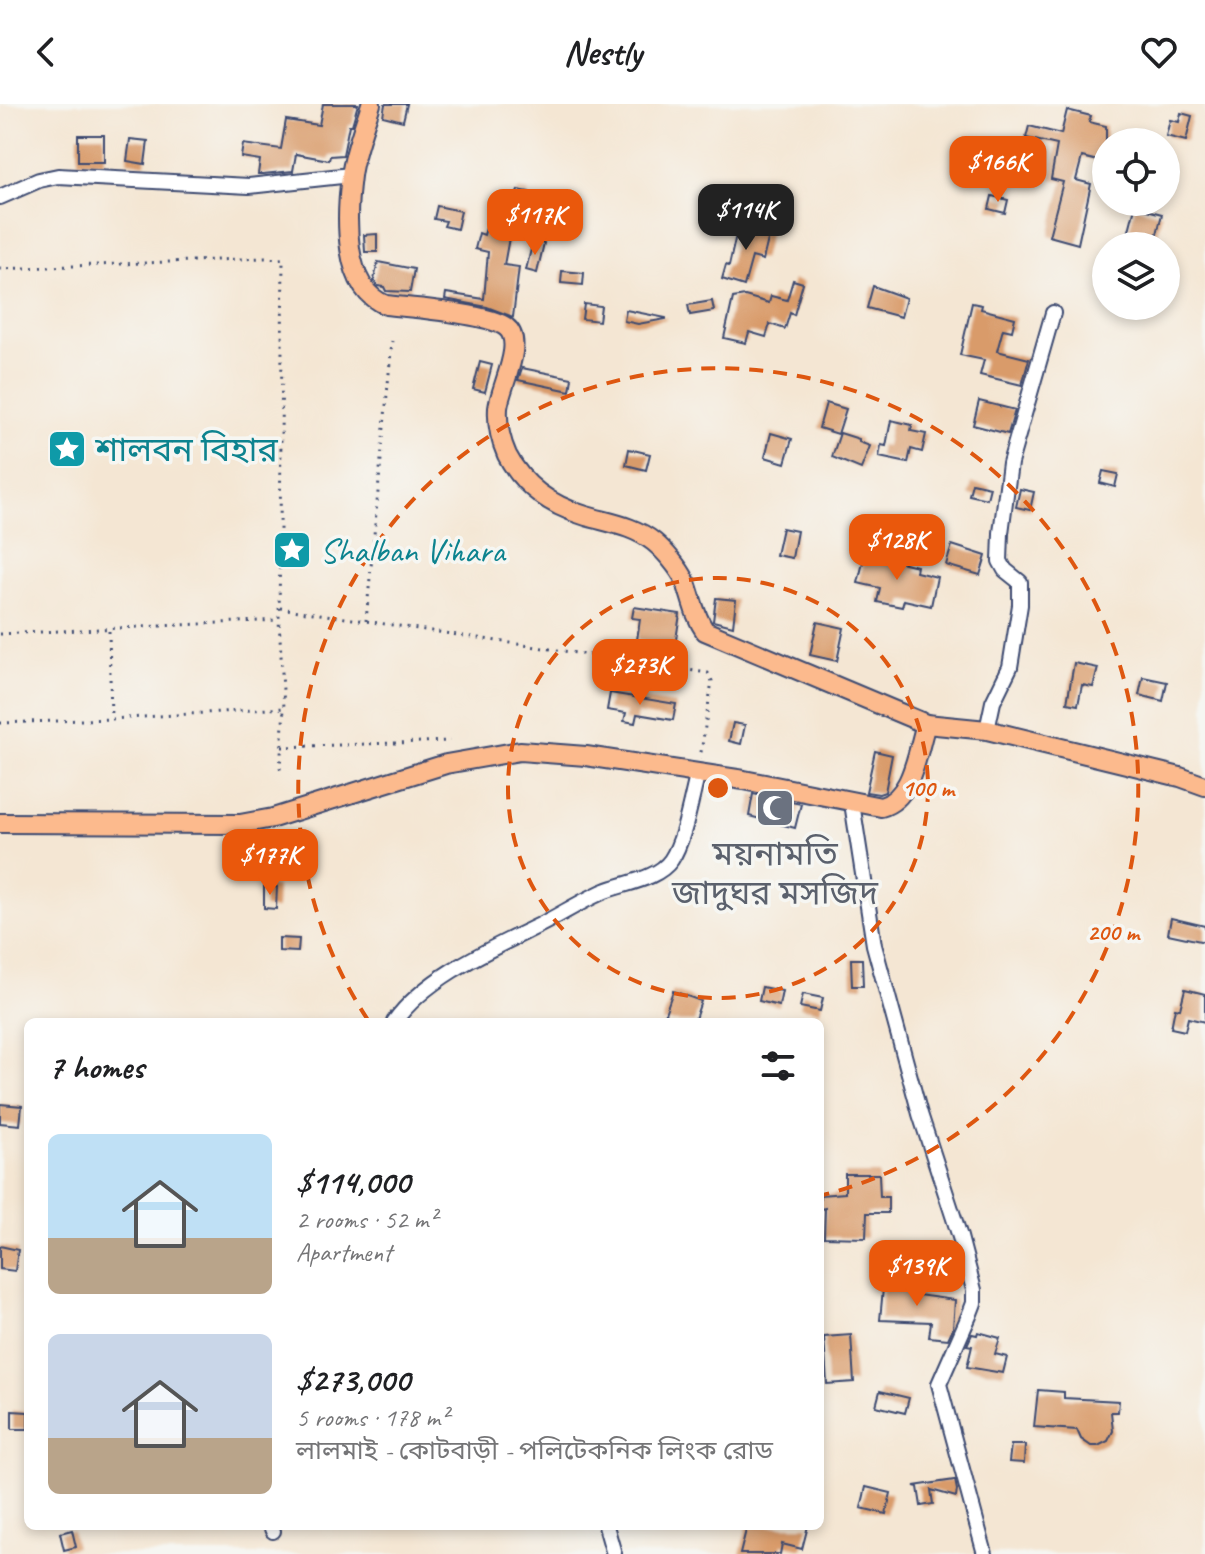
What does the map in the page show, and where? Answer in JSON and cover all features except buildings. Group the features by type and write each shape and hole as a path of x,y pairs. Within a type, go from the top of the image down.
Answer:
{"main road":[{"path":"371,104 351,175 349,227 352,265 361,284 370,296 386,305 466,315 502,324 514,336 513,355 498,406 499,437 509,458 526,483 548,501 584,516 625,526 654,542 684,578 697,619 705,631 926,724 987,730 1180,777 1205,786"},
{"path":"0,823 240,824 273,818 446,764 520,751 586,756 744,780 881,807 899,798 910,776 926,724"}],"street":[{"path":"0,197 39,180 58,176 249,186 351,175"},
{"path":"987,730 993,702 1010,667 1020,605 1020,582 1005,570 1000,561 1010,463 1053,313"},
{"path":"398,1018 436,982 488,948 541,925 603,892 659,871 670,861 679,842 698,773"},
{"path":"852,803 874,945 920,1114 974,1290 974,1303 939,1384 985,1554"},
{"path":"607,1530 614,1554"}],"path":[{"path":"0,269 283,259 279,620 284,708 280,770"},
{"path":"366,621 392,341"},
{"path":"280,608 708,673 712,681 698,773"},
{"path":"0,634 279,620"},
{"path":"109,629 111,719"},
{"path":"0,723 284,708"},
{"path":"282,747 450,741"}],"place":[{"name":"শালবন বিহার","path":"67,449"},
{"name":"Shalban Vihara","path":"292,550"},
{"name":"ময়নামতি জাদুঘর মসজিদ","path":"775,808"}]}
